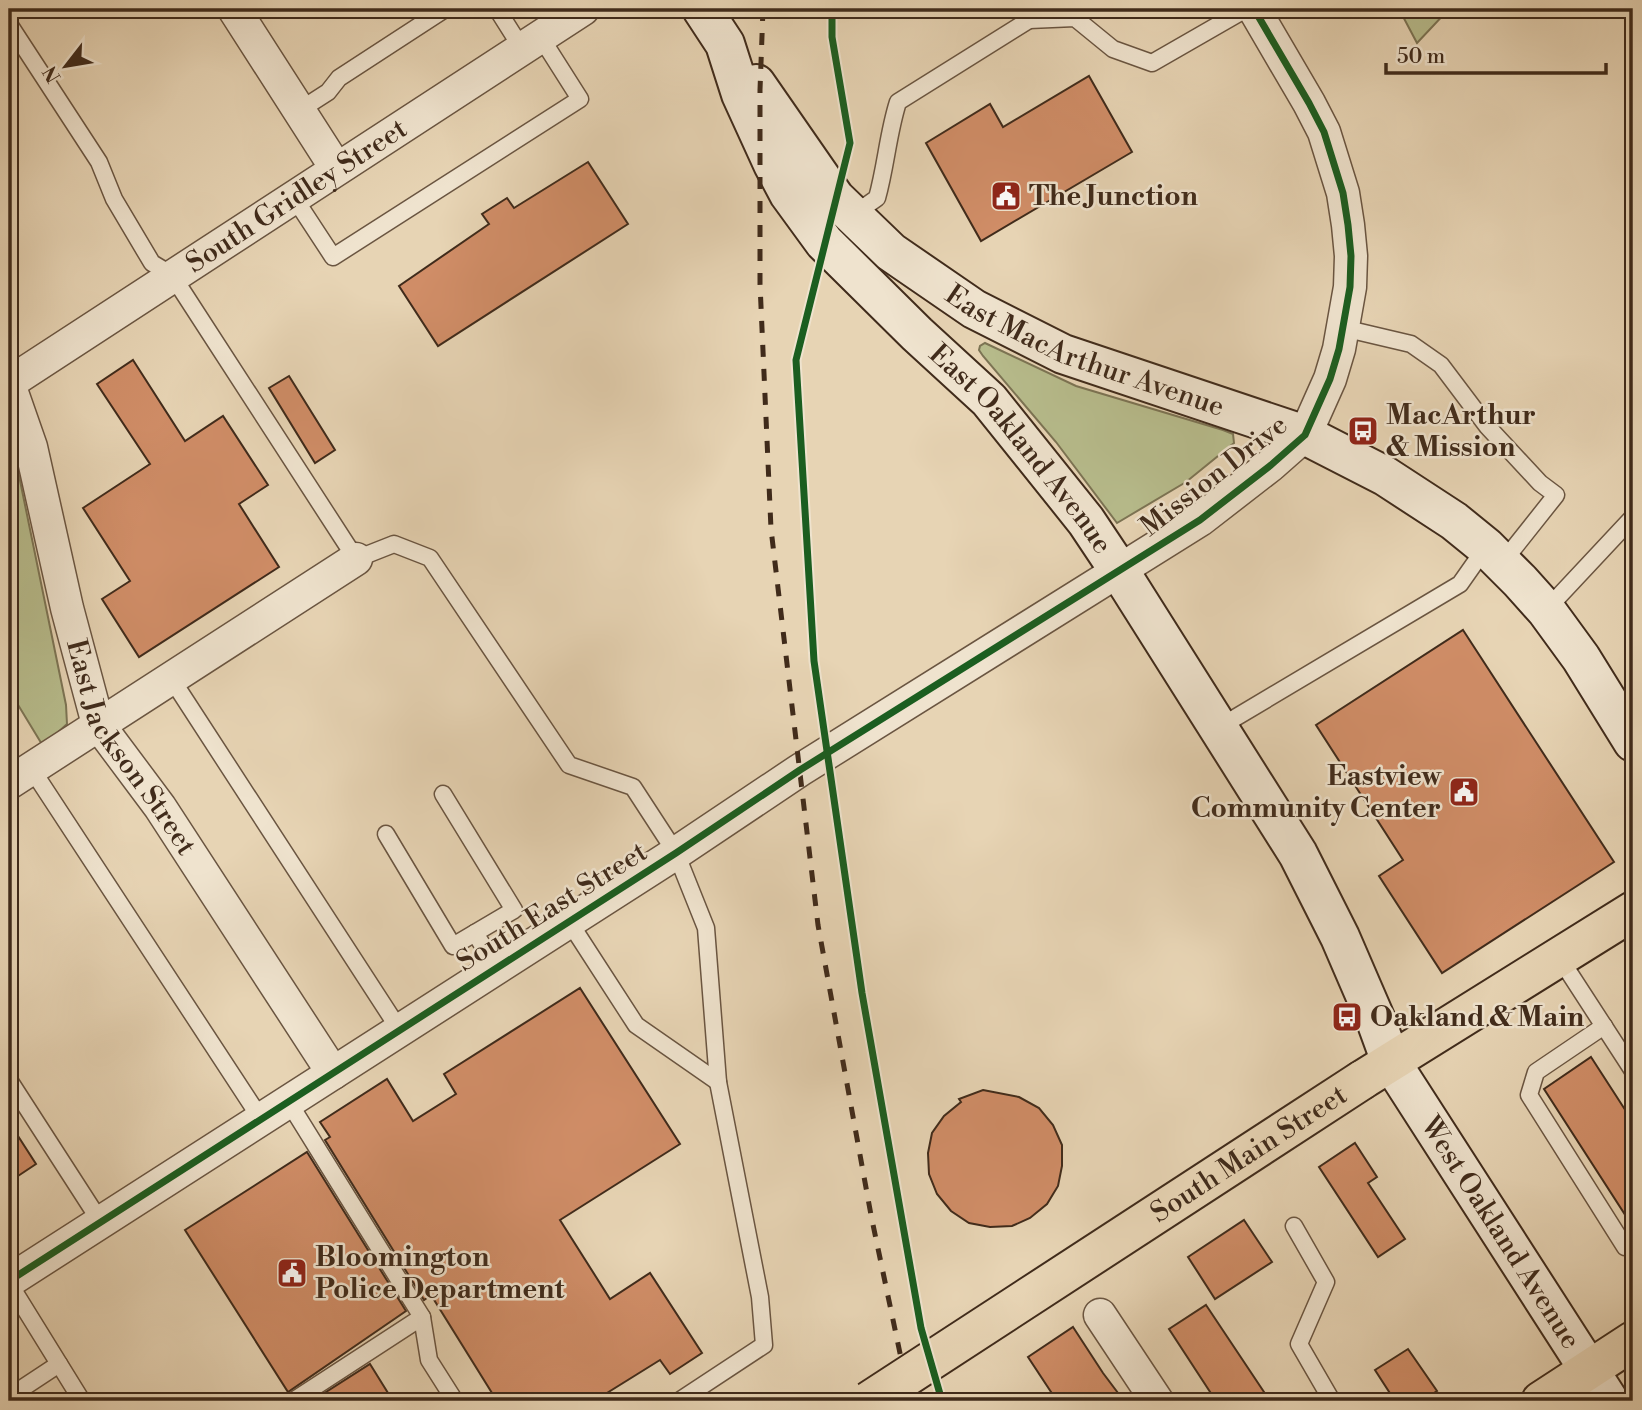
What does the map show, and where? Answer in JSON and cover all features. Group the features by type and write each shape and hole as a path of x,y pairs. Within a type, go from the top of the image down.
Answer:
{"main road":[{"name":"East Oakland Avenue","path":"702,9 724,44 741,94 789,194 824,242 899,317 989,400 1087,522 1120,572 1298,854 1340,937 1375,1018 1377,1071"},
{"name":"East MacArthur Avenue","path":"724,44 835,198 891,252 932,282 974,309 1063,354 1305,435 1385,476 1454,521 1494,555 1546,610 1581,658 1633,742"},
{"name":"South Main Street","path":"869,1401 1377,1071 1633,911"},
{"name":"West Oakland Avenue","path":"1377,1071 1609,1401"},
{"path":"1543,1400 1633,1340"}],"street":[{"path":"234,9 336,168"},
{"name":"South Gridley Street","path":"9,384 293,195 583,9"},
{"name":"Mission Drive","path":"1120,572 1200,520 1272,465 1305,435 1330,379 1343,328 1350,288 1351,257 1343,193 1335,162 1310,103 1254,9"},
{"name":"East Jackson Street","path":"9,384 31,447 67,608 98,724 160,807 333,1073"},
{"path":"20,775 356,559"},
{"name":"South East Street","path":"9,1282 676,853 800,770 1120,572"},
{"path":"1100,1315 1157,1401"}],"lane":[{"path":"300,110 328,92 338,78 445,9"},
{"path":"293,195 333,257 580,99 530,41 497,9"},
{"path":"853,215 877,198 889,148 890,125 898,102 1026,15 1075,18 1113,49 1152,63 1245,9"},
{"path":"9,24 99,162 114,199 152,263 172,275 356,559 394,544 430,558 569,765 633,787 676,853 706,928 718,1082 760,1297 764,1345 679,1401"},
{"path":"1218,727 1460,584 1556,495 1540,483 1487,426 1441,365 1411,344 1343,328"},
{"path":"1546,610 1633,517"},
{"path":"171,678 400,1029"},
{"path":"20,775 261,1119"},
{"path":"386,834 453,946 514,910 443,794"},
{"path":"568,920 636,1025 718,1082"},
{"path":"475,933 496,967"},
{"path":"1559,957 1633,1071"},
{"path":"1604,1026 1536,1072 1529,1095 1625,1247 1633,1247"},
{"path":"9,1080 100,1221"},
{"path":"288,1101 422,1317 429,1360 455,1401"},
{"path":"1293,1226 1326,1282 1299,1344 1332,1401"},
{"path":"9,1282 82,1401"},
{"path":"293,1401 422,1317"},
{"path":"9,1397 59,1364"}],"green space":[{"path":"1399,9 1449,9 1417,43"},
{"path":"985,343 1076,386 1233,434 1234,443 1186,482 1117,523 1056,442 983,356 979,350"},
{"path":"9,449 16,461 66,705 67,724 43,746 9,690"}],"building":[{"name":"The Junction","path":"1089,76 1132,152 981,241 926,143 990,104 1003,127"},
{"path":"588,162 628,224 438,346 399,286 489,224 482,214 507,198 514,208"},
{"path":"133,360 185,441 223,416 268,485 239,504 279,567 139,657 102,599 130,581 83,508 150,464 97,384"},
{"path":"289,376 335,450 315,463 269,388"},
{"name":"Eastview Community Center","path":"1463,630 1614,862 1442,973 1379,876 1403,860 1316,725"},
{"path":"580,988 680,1144 560,1220 610,1299 650,1273 702,1353 670,1374 660,1360 594,1401 497,1401 431,1295 424,1300 325,1140 330,1137 320,1122 387,1079 413,1121 456,1094 444,1074"},
{"path":"1591,1057 1633,1122 1633,1227 1544,1089"},
{"path":"983,1090 1019,1097 1039,1108 1053,1125 1062,1145 1058,1186 1047,1204 1030,1218 1012,1226 990,1227 969,1223 951,1211 937,1194 929,1174 928,1153 932,1133 944,1116 961,1102 959,1099"},
{"path":"9,1122 36,1164 9,1182"},
{"path":"1355,1143 1377,1177 1368,1183 1405,1239 1378,1257 1319,1167"},
{"name":"Bloomington Police Department","path":"307,1152 406,1311 288,1392 185,1230"},
{"path":"1244,1220 1272,1262 1215,1299 1188,1257"},
{"path":"1206,1305 1270,1401 1216,1401 1169,1329"},
{"path":"1073,1327 1124,1401 1057,1401 1028,1357"},
{"path":"1408,1349 1437,1391 1421,1401 1395,1401 1375,1370"},
{"path":"370,1364 393,1401 312,1401"}],"railway":[{"path":"763,9 760,90 760,284 771,529 818,925 871,1215 910,1401"}],"cycle path":[{"path":"832,9 832,37 850,143 796,360 814,661 862,993 921,1328 942,1401"},
{"path":"9,1281 676,853 800,770 1200,520 1305,435 1330,379 1339,349 1350,287 1348,225 1343,193 1324,132 1254,9"}],"place":[{"name":"The Junction","path":"1006,196"},
{"name":"MacArthur & Mission","path":"1363,431"},
{"name":"Eastview Community Center","path":"1464,792"},
{"name":"Oakland & Main","path":"1347,1017"},
{"name":"Bloomington Police Department","path":"292,1273"}]}
